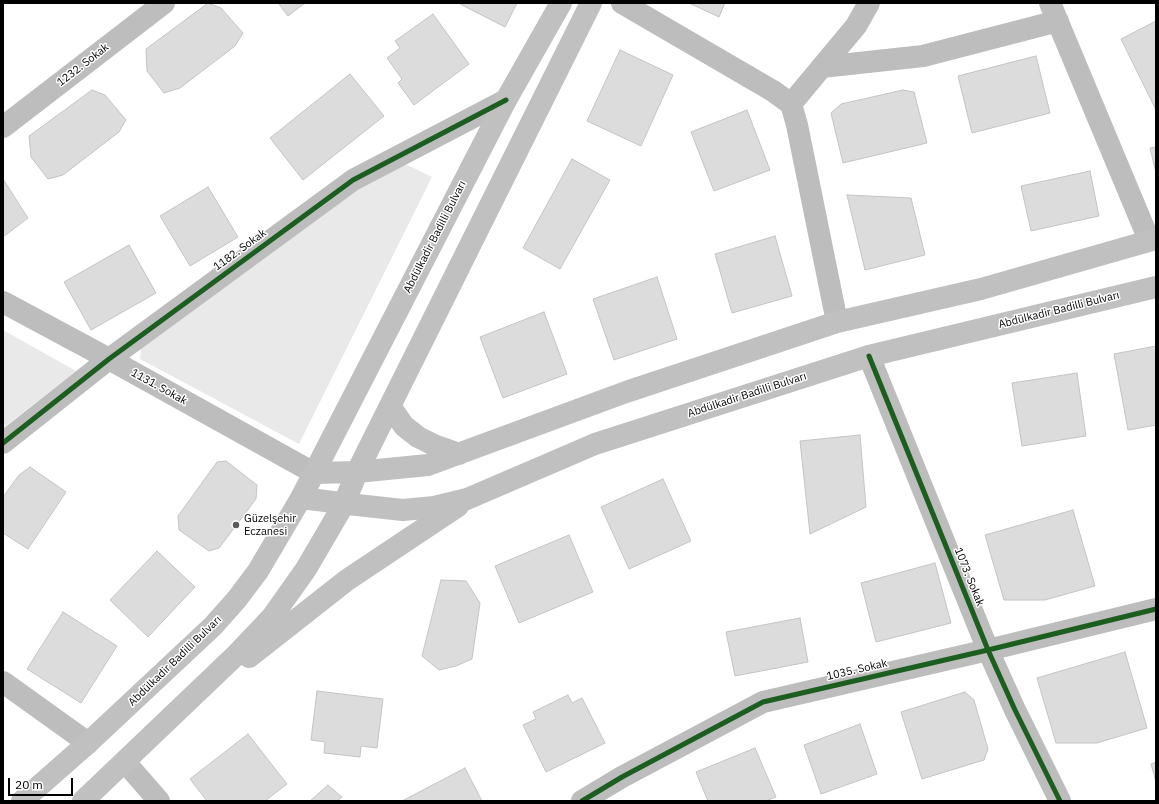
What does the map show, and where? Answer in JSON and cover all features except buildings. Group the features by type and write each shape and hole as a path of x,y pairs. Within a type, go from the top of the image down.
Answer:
{"main road":[{"name":"Abdülkadir Badilli Bulvarı","path":"22,801 88,743 213,626 237,599 258,570 301,498 506,100 560,3"},
{"path":"83,801 235,656 272,617 306,569 344,504 357,472 591,3"},
{"path":"314,473 357,472 428,465 626,392 836,322 981,290 1152,240"},
{"name":"Abdülkadir Badilli Bulvarı","path":"301,498 403,510 434,507 471,497 595,444 869,356 1156,287"},
{"path":"390,406 404,426 418,437 436,446 459,454"},
{"path":"168,720 348,580 471,497"}],"street":[{"name":"1232. Sokak","path":"3,127 164,3"},
{"path":"622,3 773,91 790,104 797,125 836,322"},
{"path":"790,104 856,26 869,3"},
{"path":"822,67 923,56 1054,12 1152,240"},
{"name":"1182. Sokak","path":"3,443 109,359 353,180 506,100"},
{"name":"1131. Sokak","path":"3,302 314,473"},
{"name":"1073. Sokak","path":"869,356 988,650 1015,710 1060,801"},
{"name":"1035. Sokak","path":"582,801 622,777 763,702 988,650 1156,609"},
{"path":"3,682 88,743"},
{"path":"125,762 159,801"}],"shaded area":[{"path":"397,160 432,177 299,444 140,359 143,327"},
{"path":"3,330 76,371 3,428"}],"cycle path":[{"path":"3,443 109,359 353,180 506,100"},
{"path":"869,356 988,650 1015,710 1060,801"},
{"path":"582,801 622,777 763,702 988,650 1156,609"}],"place":[{"name":"Güzelşehir Eczanesi","path":"236,525"}]}
